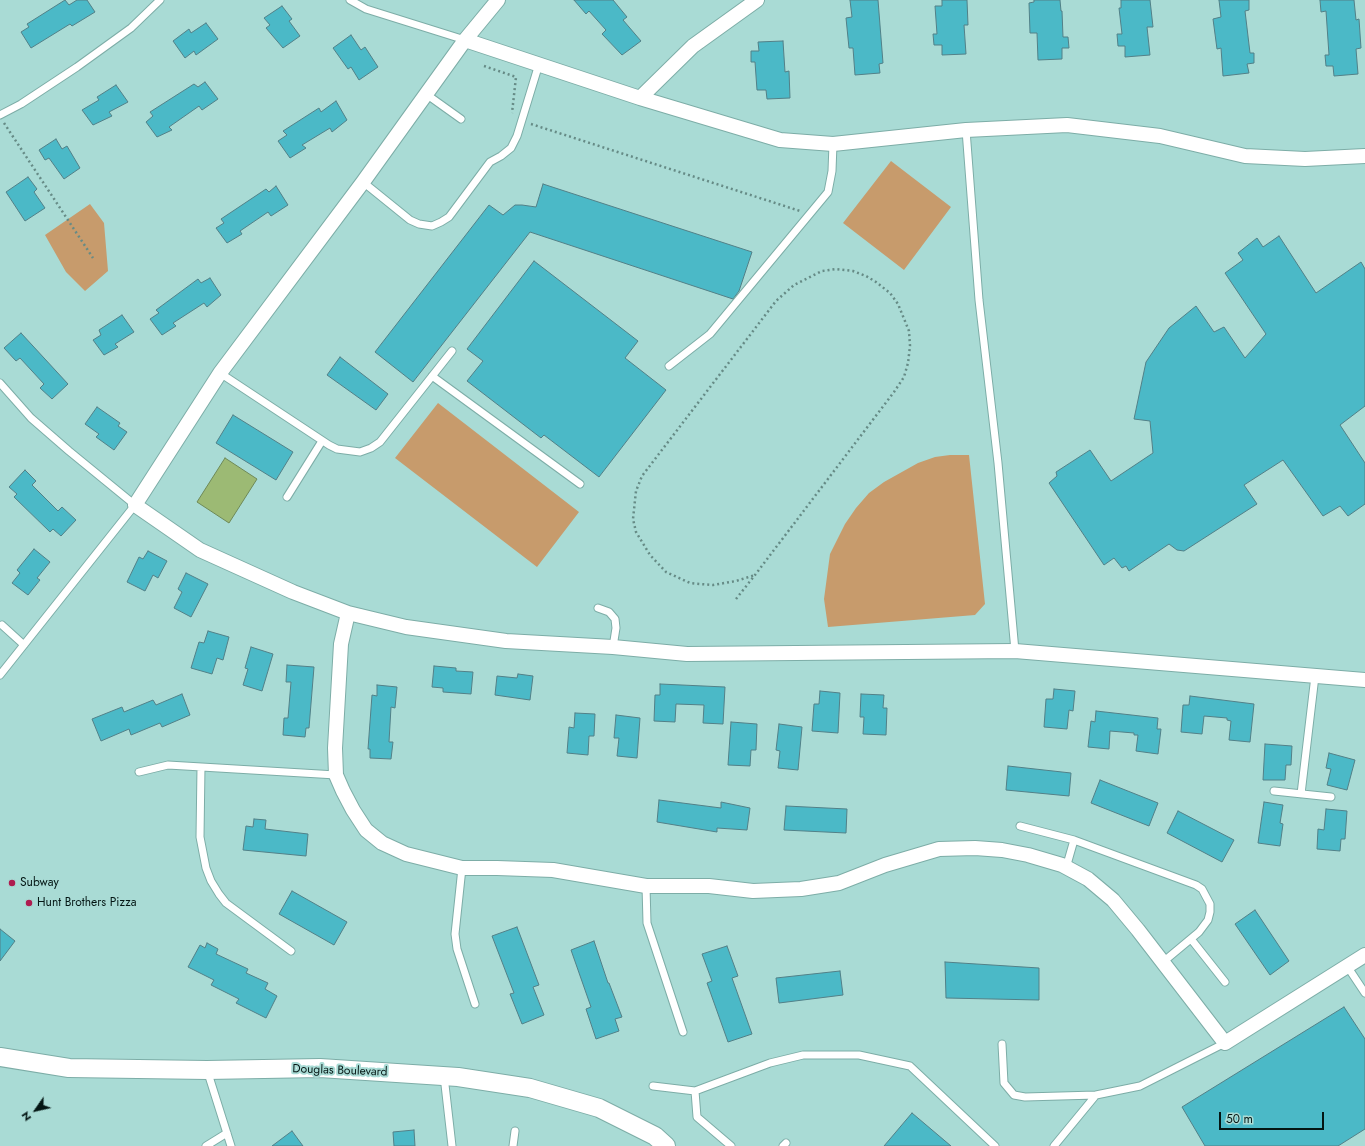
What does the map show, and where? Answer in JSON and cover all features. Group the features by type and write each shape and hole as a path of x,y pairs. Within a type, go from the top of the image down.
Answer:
{"street":[{"path":"498,0 465,40 363,182 220,373 135,505 200,550 293,592 348,613 406,627 506,641 613,647 687,654 1015,651 1365,680"},
{"path":"640,98 693,46 757,0"},
{"path":"465,40 640,98 780,140 833,144 966,130 1067,125 1160,136 1245,156 1305,159 1365,156"},
{"path":"348,613 341,644 335,748 336,775 353,810 366,830 382,843 406,854 462,868 552,870 646,886 709,886 753,891 801,889 839,883 884,865 939,850 975,848 1028,855 1066,868 1088,879 1113,900 1225,1043 1365,955"},
{"name":"Douglas Boulevard","path":"0,1057 69,1068 207,1070 320,1068 458,1077 530,1088 599,1108 655,1136 666,1146"}],"lane":[{"path":"0,116 77,67 125,33 160,0"},
{"path":"350,0 366,10 465,40"},
{"path":"363,182 410,220 419,224 432,226 445,220 449,217 490,162 511,148 517,136 539,64"},
{"path":"426,94 461,119"},
{"path":"966,130 979,300 998,463 1015,651"},
{"path":"669,366 710,334 828,192 832,171 833,144"},
{"path":"220,373 322,441 337,449 360,452 371,448 380,442 452,352"},
{"path":"432,376 580,484"},
{"path":"0,383 37,422 69,451 135,505 0,675"},
{"path":"287,497 322,441"},
{"path":"598,608 609,612 615,619 616,628 613,647"},
{"path":"2,625 24,645"},
{"path":"1301,794 1315,676"},
{"path":"139,772 168,765 336,775"},
{"path":"200,767 200,836 206,868 211,881 226,903 291,951"},
{"path":"1274,791 1331,797"},
{"path":"1020,826 1074,840 1196,885 1206,896 1210,904 1208,920 1199,932 1163,962"},
{"path":"1066,868 1074,840"},
{"path":"462,868 455,934 457,949 474,1004"},
{"path":"646,886 647,923 683,1032"},
{"path":"1191,939 1225,982"},
{"path":"1347,966 1365,993"},
{"path":"1002,1044 1004,1083 1014,1095 1025,1098 1096,1095 1140,1086 1225,1043"},
{"path":"653,1086 695,1091 770,1063 796,1056 859,1055 910,1066 995,1146"},
{"path":"207,1070 231,1146"},
{"path":"444,1076 452,1146"},
{"path":"695,1091 698,1116 731,1146"},
{"path":"1054,1146 1096,1095"},
{"path":"513,1146 515,1131"},
{"path":"206,1146 227,1133"}],"path":[{"path":"484,66 516,78 512,118"},
{"path":"0,116 93,258"},
{"path":"526,122 809,214"},
{"path":"736,599 755,575 894,392 904,377 908,363 910,346 909,331 898,304 890,293 876,282 853,271 836,269 822,271 794,284 776,301 642,476 636,491 633,519 636,532 650,555 666,572 690,583 700,584 736,581 755,575"}],"shaded area":[{"path":"891,161 951,207 904,270 843,223"},
{"path":"90,204 104,223 108,271 85,291 66,272 45,235"},
{"path":"438,403 579,512 537,567 395,458"},
{"path":"969,455 985,604 975,615 828,627 824,599 830,554 845,524 856,508 869,493 884,482 918,463 935,457"},
{"path":"225,458 257,479 229,523 197,502"}],"building":[{"path":"65,0 69,5 77,0 87,0 95,12 72,26 70,24 31,48 21,32 29,27 27,24"},
{"path":"574,0 613,0 627,17 623,20 641,41 622,55 602,34 606,30 589,11 586,14"},
{"path":"850,0 878,0 883,63 879,64 880,73 855,75 853,48 849,48 846,18 852,17"},
{"path":"942,0 967,0 968,25 964,25 966,54 942,55 942,45 934,45 933,34 937,34 935,6 942,6"},
{"path":"1034,0 1060,0 1063,37 1068,37 1069,48 1062,48 1062,59 1038,60 1037,33 1030,33 1029,3 1034,2"},
{"path":"1121,0 1150,0 1153,27 1147,27 1150,55 1125,57 1125,46 1118,46 1117,34 1122,34 1119,8 1121,8"},
{"path":"1219,0 1249,0 1249,10 1245,11 1250,53 1254,53 1254,63 1247,64 1249,73 1223,76 1221,48 1217,49 1213,19 1221,17"},
{"path":"1320,0 1354,0 1356,20 1359,19 1361,48 1356,49 1358,74 1334,76 1333,66 1326,66 1325,55 1329,55 1326,11 1321,12"},
{"path":"282,6 292,19 289,21 300,36 283,48 266,28 270,25 264,18"},
{"path":"206,23 218,39 196,55 194,51 185,58 173,41 189,29 191,33"},
{"path":"351,35 361,50 365,47 378,67 359,80 351,67 348,69 333,48"},
{"path":"783,41 785,72 789,71 790,98 767,99 766,90 757,90 755,62 751,62 751,51 759,51 758,42"},
{"path":"205,82 218,99 202,110 199,106 169,127 172,130 157,137 146,122 153,116 150,112 194,84 198,87"},
{"path":"116,85 128,102 109,112 112,116 93,125 82,110 99,100 97,97"},
{"path":"336,101 347,120 332,132 330,128 302,145 306,148 290,158 278,141 287,135 283,131 319,108 321,112"},
{"path":"56,139 62,149 67,146 80,168 64,179 49,158 45,160 39,150"},
{"path":"28,177 37,189 34,192 45,208 25,221 6,192"},
{"path":"543,184 752,252 739,291 733,299 530,232 413,382 375,352 489,205 503,215 515,205 536,207"},
{"path":"276,186 288,205 271,216 268,212 240,231 242,234 227,243 216,228 224,223 221,219 266,189 269,192"},
{"path":"1279,236 1316,293 1361,262 1365,269 1365,406 1340,425 1365,463 1365,504 1348,516 1340,506 1323,516 1283,460 1244,485 1257,504 1184,551 1177,550 1169,544 1129,571 1126,566 1122,568 1114,558 1104,565 1049,483 1057,476 1056,472 1090,450 1111,481 1153,453 1150,421 1134,419 1146,362 1169,328 1196,306 1214,332 1224,327 1245,358 1266,334 1225,273 1243,260 1238,253 1257,238 1263,247"},
{"path":"534,261 638,341 625,358 666,390 599,477 544,435 541,438 467,381 483,361 467,349"},
{"path":"210,278 221,295 207,307 204,303 173,323 176,326 162,335 150,319 159,313 156,310 198,279 201,283"},
{"path":"122,315 134,332 115,344 118,347 104,355 93,340 101,335 99,330"},
{"path":"21,333 68,384 52,399 40,388 44,384 20,358 16,361 4,348"},
{"path":"340,357 388,394 376,410 327,375"},
{"path":"97,407 120,423 118,426 127,432 114,450 96,437 99,434 85,424"},
{"path":"233,415 293,452 276,480 216,443"},
{"path":"25,470 36,481 32,485 58,511 62,507 76,520 61,536 53,529 50,532 14,497 17,494 9,487"},
{"path":"34,549 50,562 37,578 40,580 28,595 12,583 20,573 17,570"},
{"path":"148,551 167,561 158,578 153,575 145,591 127,582 139,557 143,559"},
{"path":"186,573 208,584 191,617 174,608 182,592 178,589"},
{"path":"208,631 229,637 223,660 217,658 212,674 191,668 199,642 204,643"},
{"path":"251,647 273,654 262,691 243,685 248,669 245,668"},
{"path":"287,665 314,667 309,728 306,728 305,737 283,735 284,718 288,718 291,682 286,682"},
{"path":"434,666 456,668 456,671 473,672 471,694 443,692 443,688 432,687"},
{"path":"518,674 533,676 530,700 495,695 497,676 517,678"},
{"path":"660,684 725,687 723,724 703,723 704,705 676,704 675,722 654,721 655,695 660,695"},
{"path":"377,685 397,687 395,708 391,707 389,742 393,742 391,759 370,758 370,749 368,749 372,695 377,696"},
{"path":"1054,689 1075,691 1073,711 1069,710 1067,729 1044,727 1046,699 1053,699"},
{"path":"820,691 840,693 838,733 812,731 814,704 819,704"},
{"path":"182,694 190,715 162,727 160,723 131,735 129,729 101,741 92,719 122,707 124,712 153,700 156,705"},
{"path":"861,694 884,695 883,708 887,708 886,735 863,734 864,717 860,717"},
{"path":"1190,696 1254,704 1250,742 1229,740 1231,721 1227,720 1227,718 1204,716 1202,734 1181,732 1183,705 1189,705"},
{"path":"1096,711 1158,718 1157,729 1161,729 1158,754 1136,751 1138,735 1134,735 1134,733 1110,731 1109,749 1088,747 1091,721 1095,722"},
{"path":"575,713 595,714 594,736 589,736 588,755 567,753 569,727 574,728"},
{"path":"616,715 640,718 637,758 617,756 619,738 614,738"},
{"path":"731,722 757,724 756,750 751,750 750,766 728,765"},
{"path":"779,724 802,727 798,770 778,768 780,751 776,750"},
{"path":"1265,744 1292,746 1291,765 1286,765 1285,780 1263,780"},
{"path":"1329,753 1355,760 1347,790 1327,785 1331,769 1326,768"},
{"path":"1008,766 1071,773 1069,796 1006,790"},
{"path":"1100,780 1158,803 1149,826 1091,803"},
{"path":"659,800 721,808 721,802 750,808 747,830 717,828 717,832 657,822"},
{"path":"1264,802 1283,805 1280,823 1283,824 1280,846 1258,843"},
{"path":"786,806 847,809 846,833 784,830"},
{"path":"1326,809 1347,811 1345,839 1341,839 1340,851 1317,849 1318,829 1324,830"},
{"path":"1178,811 1234,840 1222,862 1167,833"},
{"path":"254,819 266,820 265,829 308,834 306,856 243,850 246,826 253,827"},
{"path":"292,891 347,922 334,945 279,914"},
{"path":"1255,910 1289,961 1270,975 1235,924"},
{"path":"517,927 539,985 533,987 544,1015 522,1024 510,994 514,993 492,936"},
{"path":"0,929 15,941 0,961"},
{"path":"594,941 608,983 622,1017 615,1019 619,1031 596,1039 586,1009 591,1007 571,950"},
{"path":"207,943 218,949 216,954 248,969 246,973 268,983 265,989 277,996 266,1018 236,1003 239,999 211,985 214,980 188,967 200,945 205,948"},
{"path":"727,946 738,976 732,978 752,1034 728,1042 707,983 712,981 702,954"},
{"path":"945,962 1039,968 1039,1000 946,998"},
{"path":"840,971 843,995 779,1003 776,978"},
{"path":"1344,1007 1365,1039 1365,1129 1338,1146 1205,1146 1182,1107"},
{"path":"912,1113 951,1146 884,1146"},
{"path":"414,1130 415,1146 394,1146 393,1132"},
{"path":"292,1131 303,1146 272,1146"}],"place":[{"name":"Subway","path":"12,883"},
{"name":"Hunt Brothers Pizza","path":"29,903"}]}
